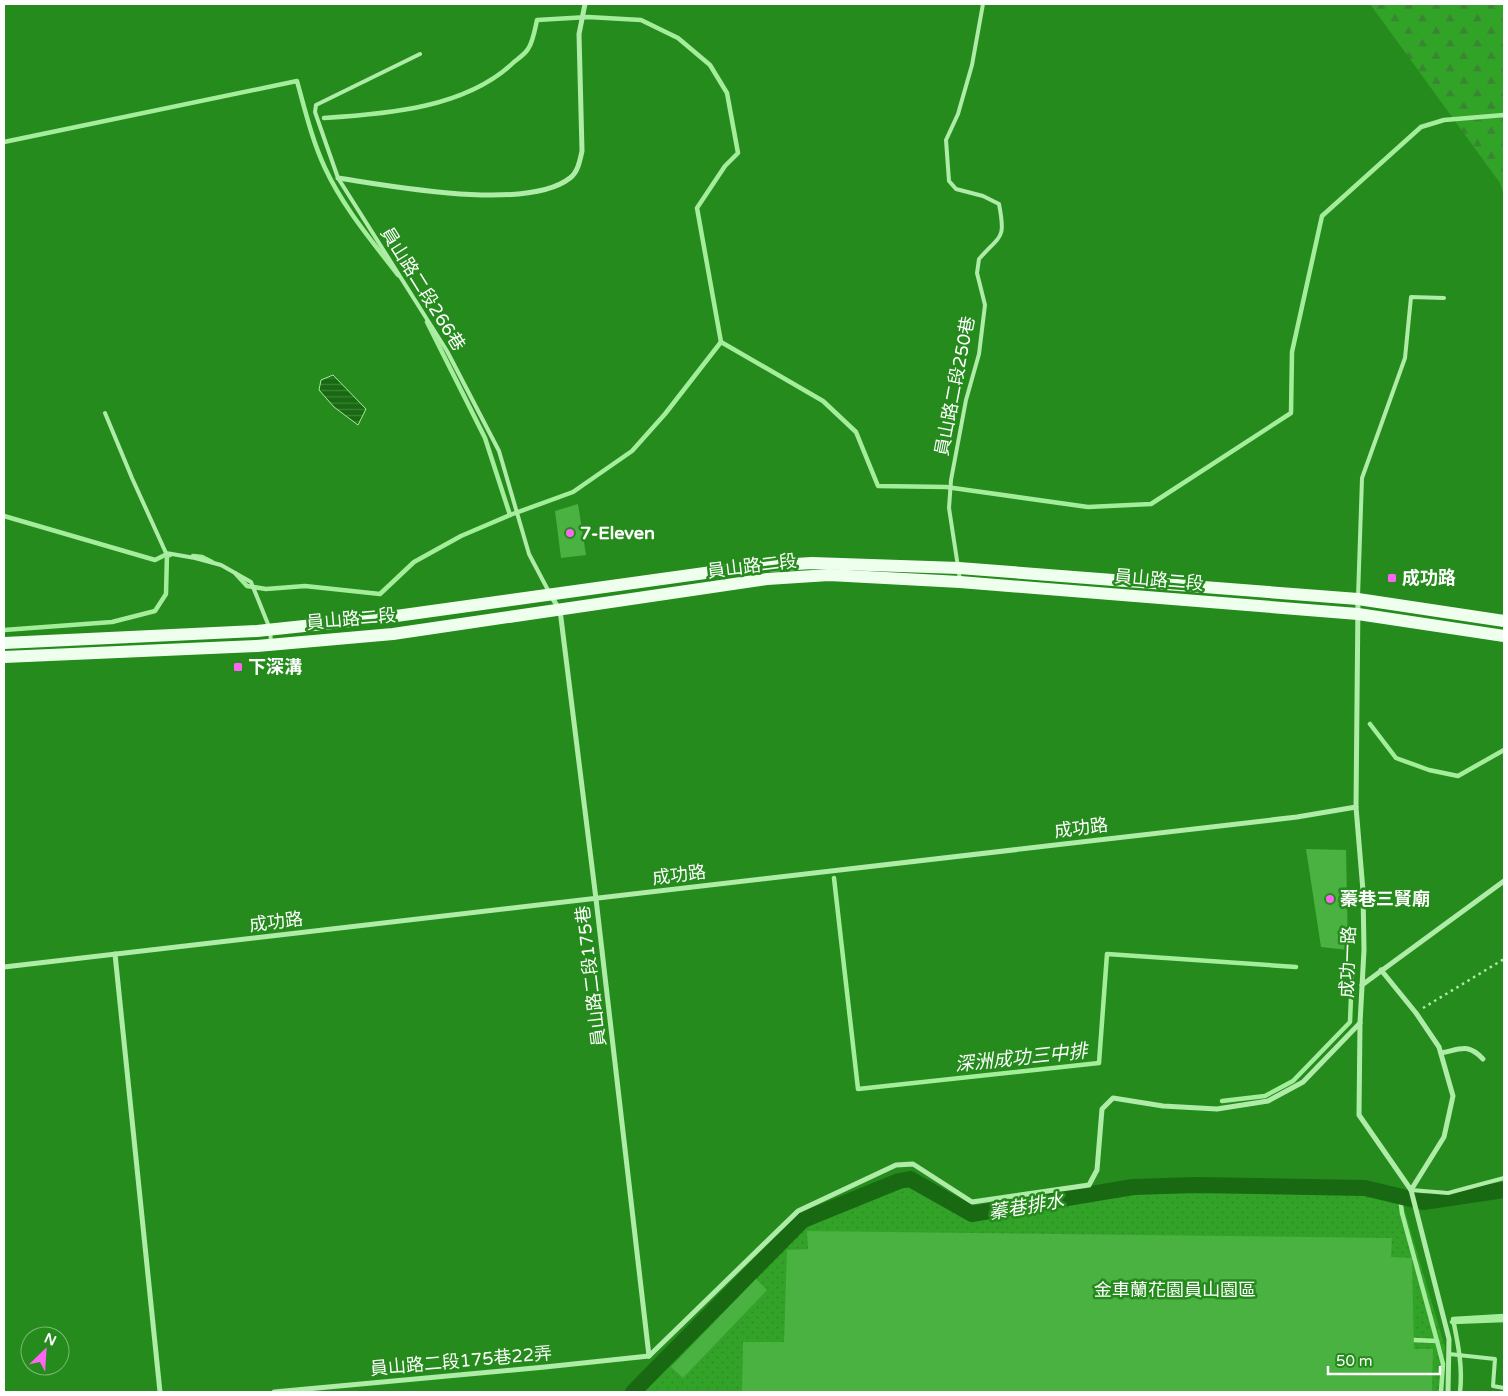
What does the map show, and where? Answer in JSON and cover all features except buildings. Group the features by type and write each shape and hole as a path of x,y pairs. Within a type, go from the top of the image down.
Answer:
{"main road":[{"name":"員山路二段","path":"4,643 270,629 389,617 748,566 812,563 959,568 1358,599 1504,621"},
{"name":"員山路二段","path":"4,657 272,644 393,634 767,579 829,576 960,582 1358,614 1504,636"}],"street":[{"path":"338,178 401,188 459,194 508,195 553,188 572,177 578,166 582,151 579,34 585,4"},
{"name":"員山路二段175巷","path":"551,595 560,610 596,899 649,1356"},
{"name":"成功一路","path":"1358,599 1356,806 1364,950 1360,1023 1359,1115 1411,1191 1449,1339 1448,1392"},
{"name":"成功路","path":"4,967 1287,818 1356,806"},
{"path":"1362,985 1504,881"},
{"path":"115,954 160,1392"},
{"name":"成功一路","path":"1381,970 1416,1013 1439,1047 1453,1096 1444,1136 1411,1191"},
{"path":"649,1356 798,1211 896,1165 913,1164 972,1202 1089,1185 1097,1170 1102,1109 1114,1098 1163,1106 1217,1109 1268,1101 1303,1082 1360,1023"},
{"path":"1441,1053 1467,1047 1476,1051 1483,1059"},
{"name":"員山路二段175巷22弄","path":"274,1392 545,1368 649,1356"}],"lane":[{"name":"員山路二段250巷","path":"960,582 949,508 951,480 966,400 979,354 985,305 978,273 979,259 1000,237 1003,225 999,204 983,196 956,189 949,181 946,140 958,114 972,65 983,4"},
{"name":"員山路二段266巷","path":"420,54 316,105 315,112 338,178 447,351 499,451 529,554 551,595"},
{"path":"1358,599 1362,478 1405,358 1411,297 1444,298"},
{"path":"104,413 166,553 195,558 221,566 251,582 270,629 272,644"},
{"path":"1411,1191 1448,1192 1504,1178"},
{"path":"1449,1354 1495,1359 1492,1386 1504,1388"}],"path":[{"path":"1416,1013 1504,959"}],"green space":[{"path":"1370,4 1504,4 1504,196 1500,183"},
{"name":"金車蘭花園員山園區","path":"909,1184 965,1218 1166,1187 1361,1188 1403,1205 1445,1347 1440,1392 637,1392 807,1223"}],"shaded area":[{"path":"333,375 366,409 358,425 334,407 319,390 321,380"}],"waterway":[{"path":"324,118 399,111 425,106 473,90 495,77 525,53 534,35 537,20 588,17 641,20 678,38 710,65 727,93 738,153 725,166 697,208 721,342"},
{"path":"4,142 297,81 316,147 332,182 358,223 398,275"},
{"path":"236,574 247,586 266,589 305,586 380,594 414,562 461,536 510,515 573,492 632,451 665,414 721,342 823,401 856,432 878,486 946,487 1088,507 1151,504 1291,413 1292,352 1322,216 1421,127 1444,120 1504,115"},
{"path":"427,322 485,438 510,515"},
{"path":"4,516 155,560 167,554"},
{"path":"4,630 112,622 155,611 166,594 167,554 170,555"},
{"path":"193,556 202,557 212,562"},
{"path":"1370,724 1396,758 1429,770 1458,776 1504,750"},
{"name":"深洲成功三中排","path":"834,878 858,1089 1099,1063 1107,954 1296,967"},
{"path":"1222,1101 1265,1096 1293,1081 1350,1022 1352,972"},
{"name":"蓁巷排水","path":"633,1392 803,1220 899,1181 910,1179 972,1214 1133,1187 1196,1185 1365,1188 1423,1202 1504,1190"},
{"path":"1400,1197 1402,1213 1437,1341 1414,1340"},
{"path":"1460,1392 1460,1365 1453,1319 1504,1316"},
{"path":"1452,1322 1504,1320"},
{"path":"1437,1341 1443,1364 1441,1392"}],"place":[{"name":"7-Eleven","path":"570,533"},
{"name":"成功路","path":"1392,578"},
{"name":"下深溝","path":"238,667"},
{"name":"蓁巷三賢廟","path":"1330,899"}]}
